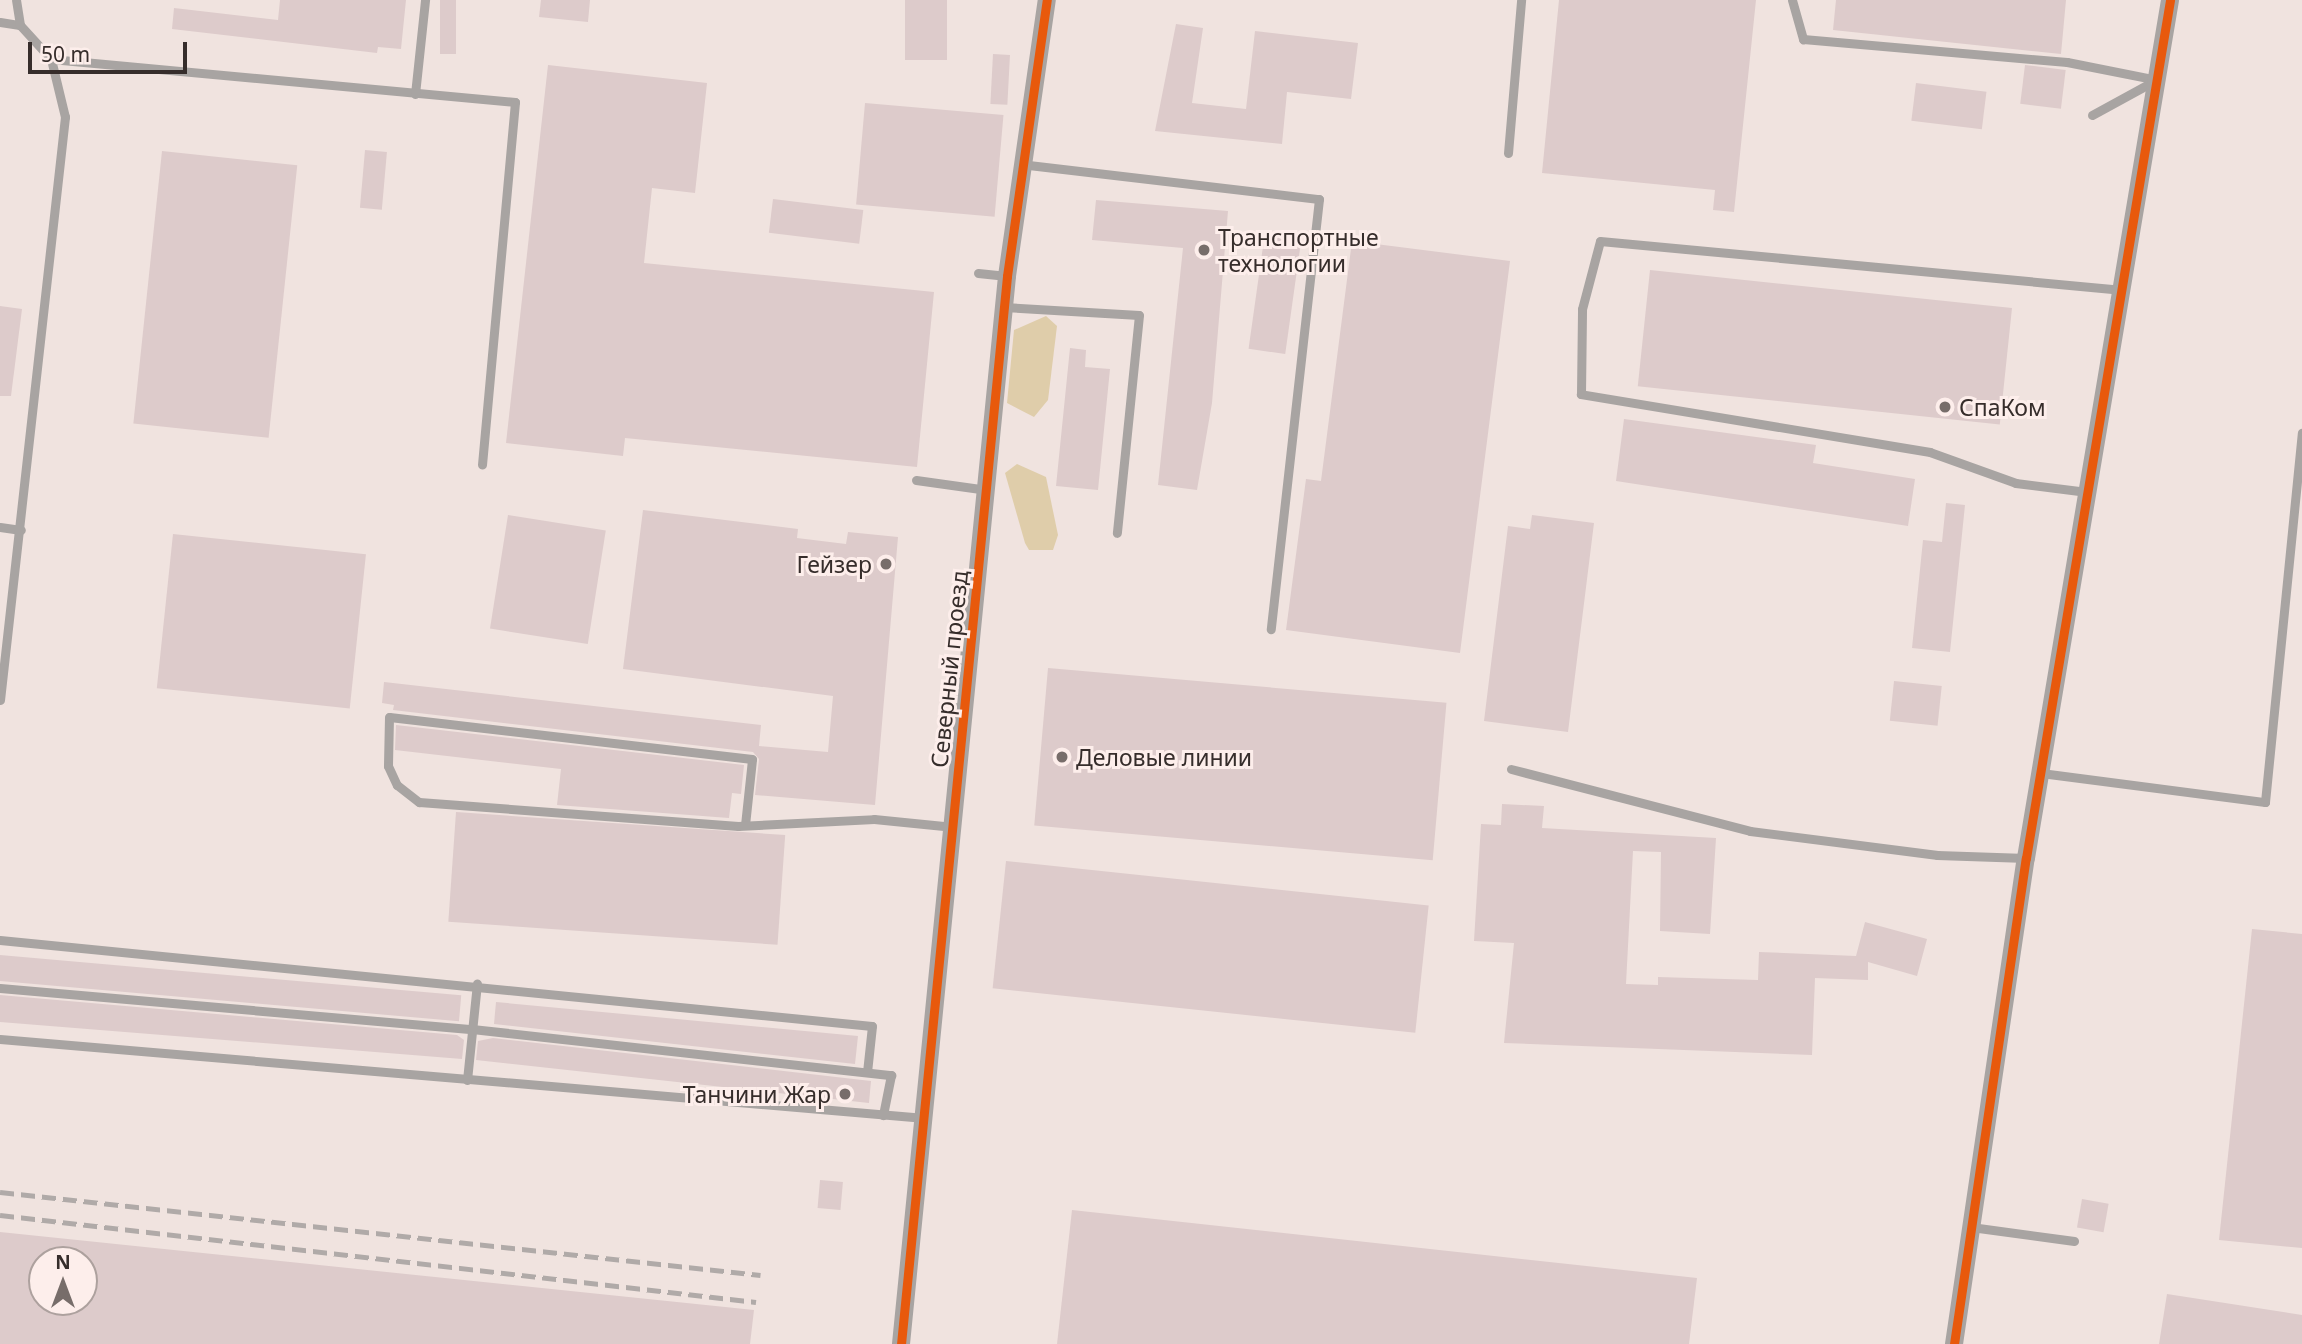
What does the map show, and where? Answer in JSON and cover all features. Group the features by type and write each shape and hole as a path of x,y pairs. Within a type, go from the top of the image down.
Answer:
{"street":[{"name":"Северный проезд","path":"901,1344 1007,276 1020,164 1047,0"},
{"path":"1954,1344 2026,858 2170,0"}],"lane":[{"path":"0,699 21,530 65,117 51,59 20,25 16,0"},
{"path":"415,94 425,0"},
{"path":"1508,153 1521,0"},
{"path":"1792,0 1803,39 2067,62 2158,80"},
{"path":"0,22 20,25"},
{"path":"51,59 515,102 482,465"},
{"path":"2092,115 2158,80"},
{"path":"1020,164 1319,199 1271,629"},
{"path":"2087,492 2016,483 1930,452 1581,394 1583,309 1600,241 2123,290"},
{"path":"978,273 1007,276"},
{"path":"1004,307 1139,315 1117,533"},
{"path":"2041,773 2265,802 2302,433"},
{"path":"916,480 986,490"},
{"path":"0,527 21,530"},
{"path":"745,825 752,760 389,717 387,766 397,785 419,802 745,825 874,818 954,827"},
{"path":"1511,769 1750,831 1937,855 2026,858"},
{"path":"0,940 477,984 872,1026 867,1072"},
{"path":"467,1080 477,984"},
{"path":"0,988 472,1029 891,1075 883,1115"},
{"path":"0,1039 925,1118"},
{"path":"1971,1227 2074,1241"}],"shaded area":[{"path":"1046,316 1057,326 1048,400 1034,417 1007,403 1014,330"},
{"path":"1017,464 1046,477 1058,535 1053,550 1029,550 1025,543 1005,473"}],"building":[{"path":"280,0 406,0 401,49 378,47 377,53 172,29 174,8 278,20"},
{"path":"440,0 456,0 456,54 440,54"},
{"path":"541,0 590,0 588,22 539,17"},
{"path":"905,0 947,0 947,60 905,60"},
{"path":"1559,0 1756,0 1734,212 1713,210 1715,190 1542,173"},
{"path":"1836,0 2066,0 2061,54 1833,30"},
{"path":"1176,24 1203,28 1192,103 1246,109 1255,31 1358,43 1351,99 1287,92 1282,144 1155,131"},
{"path":"993,54 1010,55 1007,105 990,104"},
{"path":"548,65 707,83 695,193 652,188 644,263 934,292 917,467 625,438 623,456 506,443"},
{"path":"2025,65 2066,70 2061,109 2020,104"},
{"path":"1916,83 1986,92 1982,129 1911,121"},
{"path":"865,103 1003,115 995,217 856,205"},
{"path":"365,150 387,152 382,210 360,208"},
{"path":"162,151 297,165 269,438 133,423"},
{"path":"773,199 863,210 859,244 769,233"},
{"path":"1096,200 1228,211 1212,403 1197,490 1158,485 1183,248 1092,240"},
{"path":"1265,232 1302,237 1285,354 1249,349"},
{"path":"1352,241 1510,261 1460,653 1286,630 1306,479 1321,481"},
{"path":"1650,270 2012,308 2000,424 1638,386"},
{"path":"0,306 22,309 11,396 0,396"},
{"path":"1070,348 1086,350 1085,367 1110,369 1098,490 1056,486"},
{"path":"1624,419 1816,445 1813,463 1915,479 1908,526 1616,481"},
{"path":"1946,503 1965,505 1950,652 1912,648 1923,540 1942,542"},
{"path":"643,510 798,529 797,538 846,544 848,532 898,537 875,805 755,795 759,759 753,752 393,710 394,705 382,703 384,682 761,725 759,746 828,752 833,696 623,669"},
{"path":"508,515 606,530 588,644 490,629"},
{"path":"1532,515 1594,523 1568,732 1484,721 1508,526 1530,529"},
{"path":"173,534 366,554 350,708 157,688"},
{"path":"1048,668 1446,703 1433,860 1034,825"},
{"path":"1894,681 1942,686 1938,726 1890,721"},
{"path":"396,725 744,765 741,794 732,793 729,818 557,805 561,769 395,750"},
{"path":"1502,804 1544,806 1542,828 1716,838 1710,934 1660,931 1661,852 1633,851 1626,984 1658,985 1658,977 1758,980 1759,952 1856,956 1865,922 1927,939 1917,976 1868,962 1868,980 1815,978 1812,1055 1504,1043 1514,943 1474,941 1481,824 1501,825"},
{"path":"456,812 785,835 778,945 448,922"},
{"path":"1006,861 1429,905 1415,1033 993,988"},
{"path":"2252,929 2302,934 2302,1248 2219,1240"},
{"path":"0,955 461,995 459,1021 0,981"},
{"path":"0,995 457,1035 464,1040 462,1059 0,1022"},
{"path":"496,1002 858,1036 855,1064 494,1024"},
{"path":"493,1038 871,1081 869,1103 476,1060 478,1041"},
{"path":"820,1180 843,1182 840,1210 818,1208"},
{"path":"2082,1199 2109,1204 2104,1232 2077,1228"},
{"path":"1072,1210 1697,1278 1689,1344 1057,1344"},
{"path":"0,1232 754,1310 750,1344 0,1344"},
{"path":"2167,1294 2302,1315 2302,1344 2159,1344"}],"railway":[{"path":"0,1192 760,1275"},
{"path":"0,1215 756,1302"}],"cycle path":[{"path":"901,1344 1007,276 1047,0"},
{"path":"1954,1344 2026,858 2170,0"}],"place":[{"name":"Транспортные технологии","path":"1204,250"},
{"name":"СпаКом","path":"1945,407"},
{"name":"Гейзер","path":"886,564"},
{"name":"Деловые линии","path":"1062,757"},
{"name":"Танчини Жар","path":"845,1094"}]}
